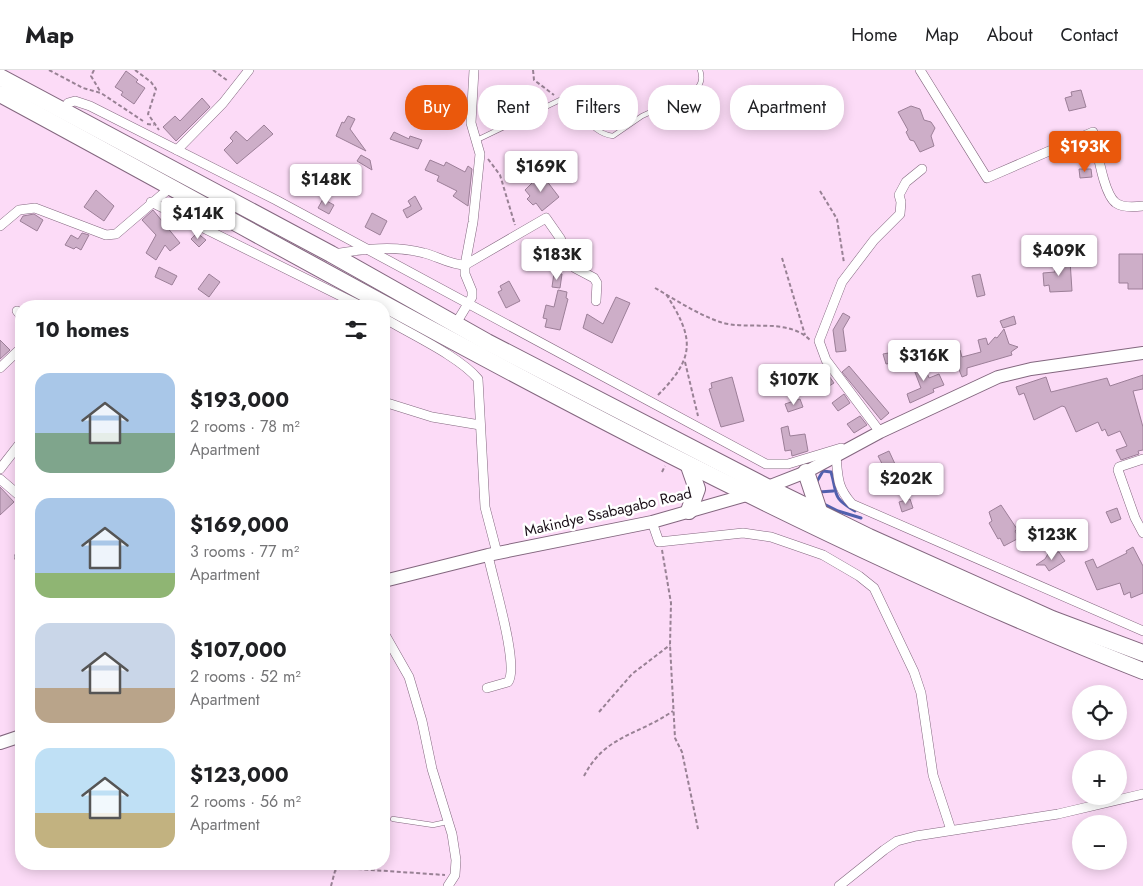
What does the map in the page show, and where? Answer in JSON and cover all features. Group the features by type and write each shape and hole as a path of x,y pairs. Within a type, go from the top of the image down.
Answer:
{"highway":[{"path":"0,77 331,254 456,325 767,487 869,537 1052,619 1143,653"},
{"path":"0,94 376,300"},
{"path":"390,308 689,466 750,494 804,523 960,595 1143,671"},
{"path":"689,466 697,488 689,511"},
{"path":"806,472 818,512"}],"street":[{"path":"178,150 249,70"},
{"path":"456,325 468,304 472,291 465,274 465,265 473,222 480,154 471,123 474,70"},
{"path":"920,70 986,178 1093,132 1108,194 1116,204 1143,206"},
{"path":"63,112 68,103 75,101 90,106 178,150 365,248 766,464 788,464 867,440"},
{"path":"880,432 823,354 819,342 846,275 874,240 900,214 901,202 899,195 901,189 922,169"},
{"path":"0,226 19,210 35,208 111,235 116,234 151,202 171,187"},
{"path":"151,202 349,300"},
{"path":"331,254 365,248 421,252 453,264 465,265 543,219 549,219 575,268 594,278 597,283 596,301"},
{"path":"390,322 472,372 479,383 485,507 512,668 512,676 508,682 487,688"},
{"name":"Makindye Ssabagabo Road","path":"390,579 493,554 652,522 750,494 806,472 880,432 998,377 1031,369 1143,353"},
{"path":"0,368 15,354"},
{"path":"390,404 432,417 480,425"},
{"path":"0,469 15,450"},
{"path":"836,456 838,484 852,504 1143,631"},
{"path":"1143,459 1118,470 1135,518 1143,533"},
{"path":"0,479 15,493"},
{"path":"652,522 659,542 743,533 771,537 823,555 859,576 874,588 914,672 920,693 932,775 951,830"},
{"path":"390,644 409,677 447,822 456,860 455,875 448,886"},
{"path":"0,743 15,738"},
{"path":"839,886 897,841 951,830 1058,814 1143,794"}],"lane":[{"path":"638,119 694,92 700,86 702,77 700,70"},
{"path":"477,140 558,101"},
{"path":"598,130 613,136 622,130"},
{"path":"393,820 433,825 447,822"}],"path":[{"path":"49,70 82,88 101,93 146,124 154,125"},
{"path":"94,70 91,76 101,93"},
{"path":"135,70 151,82 156,90 148,114 154,125 163,135"},
{"path":"141,74 142,70"},
{"path":"213,70 236,86"},
{"path":"533,70 534,80 546,91 558,97"},
{"path":"480,154 490,161 500,175 510,201 517,235"},
{"path":"820,191 837,219 846,275"},
{"path":"782,258 805,335"},
{"path":"655,288 722,323 786,328 805,335 823,354"},
{"path":"644,399 658,395 673,380 685,362 688,346 678,314 666,294"},
{"path":"685,362 702,430"},
{"path":"788,372 799,389"},
{"path":"659,542 664,556 670,603 670,645 676,738 682,752 698,829"},
{"path":"599,712 632,674 670,645"},
{"path":"584,776 592,759 604,749 625,735 655,724 673,711"},
{"path":"331,886 334,872 338,870"},
{"path":"374,870 455,875"}],"building":[{"path":"126,71 138,80 136,82 145,88 134,104 121,95 123,92 115,87"},
{"path":"1081,90 1086,107 1069,111 1065,98 1072,96 1071,92"},
{"path":"202,98 210,107 176,141 163,127 175,116 180,121"},
{"path":"911,106 920,109 924,120 931,122 935,128 931,136 934,146 920,152 914,141 910,140 906,132 908,130 898,112"},
{"path":"348,116 355,119 350,129 366,151 336,136 342,122 344,123"},
{"path":"264,125 273,134 237,164 224,150 233,141 230,138 236,131 247,141"},
{"path":"394,132 409,139 410,136 422,140 418,149 390,139"},
{"path":"361,155 370,160 372,170 357,161"},
{"path":"430,160 444,166 446,162 465,172 468,166 472,169 468,206 453,196 457,191 437,181 439,176 425,170"},
{"path":"1079,169 1091,169 1092,177 1080,178"},
{"path":"539,176 543,176 559,197 542,211 536,203 533,205 527,199 530,196 525,190"},
{"path":"96,190 114,206 104,221 84,207"},
{"path":"415,196 422,209 407,218 403,210 411,206 408,201"},
{"path":"323,199 334,205 329,214 318,208"},
{"path":"153,210 180,243 170,251 165,245 156,260 146,253 156,235 142,220"},
{"path":"372,213 387,221 380,235 365,227"},
{"path":"34,214 43,220 37,231 20,221 23,216"},
{"path":"82,233 89,235 81,250 65,245 71,235 78,239"},
{"path":"197,233 206,240 199,247 191,239"},
{"path":"1119,254 1143,254 1143,289 1128,289 1128,283 1119,283"},
{"path":"1070,260 1072,291 1050,292 1049,285 1044,286 1043,273 1055,272 1054,261"},
{"path":"159,267 177,276 172,285 155,277"},
{"path":"554,273 562,274 560,288 552,287"},
{"path":"209,274 220,282 209,297 198,289"},
{"path":"980,274 985,295 977,297 972,276"},
{"path":"509,281 520,301 506,308 498,292 502,290 500,286"},
{"path":"558,290 567,292 566,298 568,299 560,330 545,327 547,319 543,318 546,305 554,307"},
{"path":"616,297 630,303 612,343 583,328 587,314 603,324"},
{"path":"843,313 850,317 843,329 846,351 836,352 833,330"},
{"path":"1014,316 1016,324 1003,328 1000,321"},
{"path":"1004,329 1009,344 1018,347 1011,352 1012,355 967,368 967,375 962,377 952,352 960,350 962,357 981,352 978,340 986,338 988,345"},
{"path":"0,340 10,350 0,359"},
{"path":"910,349 912,359 886,364 883,354"},
{"path":"921,358 929,378 939,374 944,385 933,389 934,392 910,403 907,394 921,388 911,362"},
{"path":"849,366 889,413 881,420 842,372"},
{"path":"1143,375 1143,389 1133,391 1143,427 1143,450 1138,451 1139,454 1121,460 1116,450 1127,446 1120,431 1108,436 1105,429 1102,431 1098,422 1076,432 1065,407 1062,406 1034,420 1024,393 1019,395 1016,387 1046,377 1051,392 1107,378 1110,386"},
{"path":"829,376 834,383 826,388 821,382"},
{"path":"732,377 744,421 721,427 709,389 712,388 711,383"},
{"path":"844,394 850,403 838,411 832,403"},
{"path":"800,399 803,407 788,412 785,404"},
{"path":"860,416 867,425 854,433 847,424"},
{"path":"788,426 790,436 805,434 808,451 792,456 791,450 785,451 781,428"},
{"path":"889,451 901,477 891,481 878,456"},
{"path":"0,487 14,502 0,515"},
{"path":"910,499 913,508 902,512 899,502"},
{"path":"1001,505 1017,529 1015,531 1019,538 1004,546 989,523 992,521 989,512"},
{"path":"1117,508 1121,519 1111,523 1106,512"},
{"path":"1133,547 1143,566 1143,593 1131,598 1130,592 1124,595 1120,583 1097,590 1085,562 1093,559 1097,568 1127,553 1126,551"},
{"path":"1049,552 1059,552 1065,561 1049,571 1045,565 1036,565 1045,559"}],"waterway":[{"path":"816,483 823,471 831,472 835,491 839,499 855,511"},
{"path":"819,492 833,491"},
{"path":"824,504 838,511 861,518"}]}
